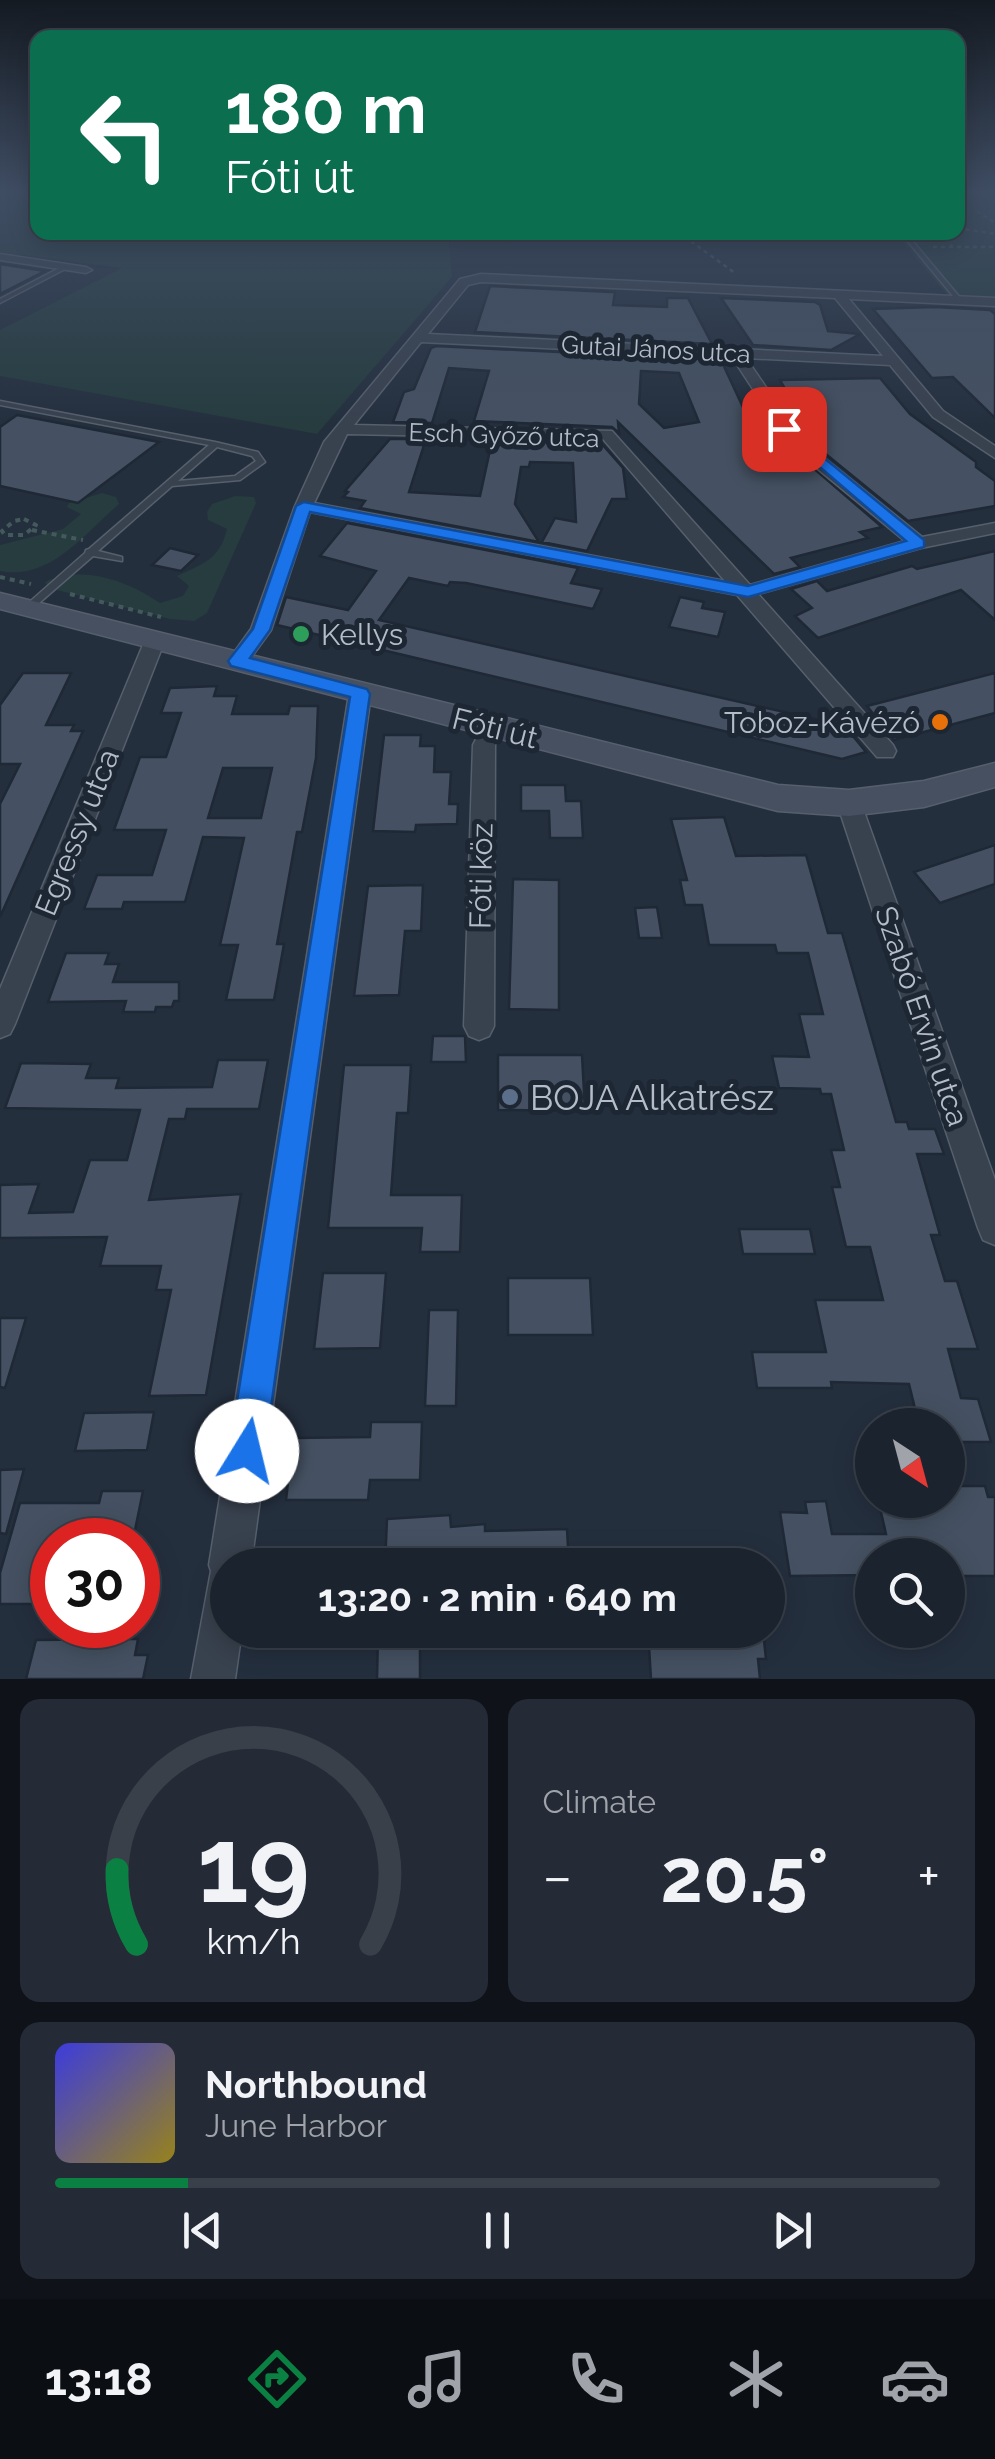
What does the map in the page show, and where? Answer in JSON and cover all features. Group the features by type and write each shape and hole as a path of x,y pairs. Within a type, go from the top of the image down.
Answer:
{"main road":[{"name":"Fóti út","path":"26,599 158,628 238,661 360,694 778,798 849,803 924,794 995,775"}],"street":[{"path":"81,269 86,270"},
{"path":"238,661 261,630 304,506 332,442 464,282 480,278 995,302"},
{"path":"839,295 938,414 995,453"},
{"name":"Gutai János utca","path":"418,338 894,362"},
{"path":"736,353 796,443 918,543"},
{"name":"Esch Győző utca","path":"342,429 607,434 885,751"},
{"path":"304,506 748,591 918,543 995,528"},
{"name":"Egressy utca","path":"0,1024 158,628"},
{"path":"233,1548 360,694"},
{"name":"Fóti köz","path":"479,1026 484,745 493,728"},
{"name":"Szabó Ervin utca","path":"849,803 995,1228"},
{"path":"213,1679 218,1648"}],"lane":[{"path":"0,301 61,269"},
{"path":"934,269 960,300"},
{"path":"2,402 215,444 255,454 261,462 237,478 180,482 166,487"},
{"path":"26,599 89,552 215,444"},
{"path":"89,552 119,560"}],"path":[{"path":"730,269 763,292"},
{"path":"32,530 36,525 32,520 3,524 2,530 13,537 32,530 101,542"},
{"path":"0,577 26,599 158,628"}],"green space":[{"path":"119,269 451,269 452,277 317,434 0,376 0,330"},
{"path":"926,269 995,269 995,300 950,298"},
{"path":"102,493 116,497 119,504 65,552 35,569 0,571 0,545 63,529 81,514 67,507 69,503"},
{"path":"235,496 254,497 256,503 207,613 194,621 170,619 49,588 45,582 89,575 119,582 160,603 183,596 189,586 177,576 215,554 227,529 208,520 207,512 212,504"}],"building":[{"path":"0,269 45,271 0,294"},
{"path":"490,286 615,292 613,305 667,307 667,298 688,298 712,344 475,332"},
{"path":"721,298 815,302 820,305 828,331 860,334 831,350 753,345"},
{"path":"873,309 990,310 995,314 995,418 953,377 932,378"},
{"path":"431,348 721,360 755,433 769,445 783,442 882,527 860,532 868,538 791,558 800,567 774,574 618,422 619,433 612,427 474,421 489,371 449,368 432,423 393,422 404,392 414,389","holes":["641,371 679,373 699,422 664,428 639,404"]},
{"path":"880,378 910,414 976,462 976,467 995,481 995,506 908,521 806,438 822,435 800,415 780,380"},
{"path":"17,415 159,442 78,503 0,486 0,427"},
{"path":"390,439 426,439 409,492 480,496 492,441 601,443 623,468 627,499 612,499 587,551 542,542 555,518 576,522 573,463 530,462 529,467 521,467 515,504 539,542 360,508 365,501 343,497 348,492 345,491"},
{"path":"347,523 578,568 571,583 602,589 593,609 466,583 450,582 448,586 409,578 379,620 828,722 839,719 866,752 842,759 277,625 286,597 348,610 376,571 320,556"},
{"path":"170,548 198,555 181,571 152,565"},
{"path":"995,551 995,620 961,590 818,638 795,616 812,608 791,589 817,581 827,591 912,566 917,569"},
{"path":"680,597 704,602 702,608 725,612 718,637 669,627"},
{"path":"23,673 71,673 46,725 74,725 71,731 83,731 0,917 0,804 20,764 0,764 0,705"},
{"path":"995,673 995,713 894,740 867,706"},
{"path":"217,686 214,696 237,696 232,714 288,714 290,706 318,706 316,758 302,832 297,832 277,944 284,944 274,1000 226,1000 238,945 220,945 244,838 203,837 185,902 124,902 122,909 84,909 97,875 152,875 166,830 114,830 140,757 166,757 181,713 161,713 170,688","holes":["223,768 272,768 261,818 208,818"]},
{"path":"384,735 421,735 420,746 435,746 434,772 451,772 449,804 458,804 457,824 416,825 415,832 373,831"},
{"path":"521,785 565,785 566,801 581,801 583,838 550,838 549,811 521,811"},
{"path":"724,817 736,856 806,855 828,933 842,933 896,1122 907,1122 909,1129 935,1129 944,1154 917,1154 940,1235 931,1235 945,1281 957,1281 978,1349 948,1349 961,1398 978,1399 991,1442 965,1442 965,1408 915,1408 909,1384 831,1382 832,1388 757,1388 752,1352 826,1352 815,1300 883,1300 870,1247 846,1247 832,1187 840,1187 831,1150 844,1150 831,1094 821,1094 820,1089 779,1088 772,1056 809,1057 799,1014 823,1014 808,953 777,953 775,945 709,945 702,905 685,905 680,880 687,880 671,819"},
{"path":"995,845 995,884 940,903 914,872"},
{"path":"513,879 559,880 559,1010 509,1009"},
{"path":"423,885 421,931 405,931 399,995 354,996 368,886"},
{"path":"657,907 662,938 639,938 635,908"},
{"path":"66,953 109,953 105,964 119,964 113,982 179,982 179,1001 174,1001 172,1007 156,1007 155,1012 123,1012 126,1001 48,1002"},
{"path":"433,1036 465,1036 466,1062 431,1062"},
{"path":"498,1055 582,1055 585,1111 498,1110"},
{"path":"218,1060 268,1060 259,1109 187,1109 185,1119 169,1119 149,1200 241,1194 206,1395 149,1396 171,1290 156,1290 161,1266 100,1266 107,1237 0,1238 0,1185 39,1184 29,1213 73,1212 90,1160 127,1160 140,1110 5,1108 21,1063 91,1064 86,1078 119,1078 116,1088 212,1087"},
{"path":"344,1065 411,1065 408,1113 397,1113 391,1195 462,1195 460,1252 420,1252 422,1228 328,1228"},
{"path":"739,1229 810,1229 815,1254 743,1254"},
{"path":"323,1273 386,1273 380,1348 314,1349"},
{"path":"508,1278 590,1278 593,1335 508,1335"},
{"path":"429,1310 458,1310 456,1406 425,1406"},
{"path":"0,1318 26,1318 5,1388 0,1387"},
{"path":"154,1412 147,1450 75,1451 84,1413"},
{"path":"371,1422 422,1422 420,1480 370,1480 368,1500 286,1500 293,1438 370,1437"},
{"path":"24,1469 6,1534 0,1533 0,1470"},
{"path":"965,1486 985,1486 988,1497 995,1497 995,1576 965,1576 965,1538 855,1538 855,1575 790,1576 780,1512 807,1513 805,1502 826,1501 832,1534 886,1534 882,1518 965,1518"},
{"path":"102,1491 143,1491 137,1518 30,1518 30,1604 0,1604 0,1573 20,1503 99,1503"},
{"path":"450,1515 451,1527 485,1524 485,1531 567,1529 568,1548 386,1548 387,1519"},
{"path":"34,1648 136,1648 135,1655 148,1655 143,1679 26,1679"},
{"path":"378,1648 420,1648 420,1679 377,1679"},
{"path":"649,1648 765,1648 766,1659 758,1659 760,1679 651,1679"}],"place":[{"name":"Kellys","path":"301,634"},
{"name":"Toboz-Kávézó","path":"940,722"},
{"name":"BOJA Alkatrész","path":"510,1097"}],"route":[{"path":"247,1451 360,694 238,661 261,630 304,506 748,591 918,543 784,429"}]}
